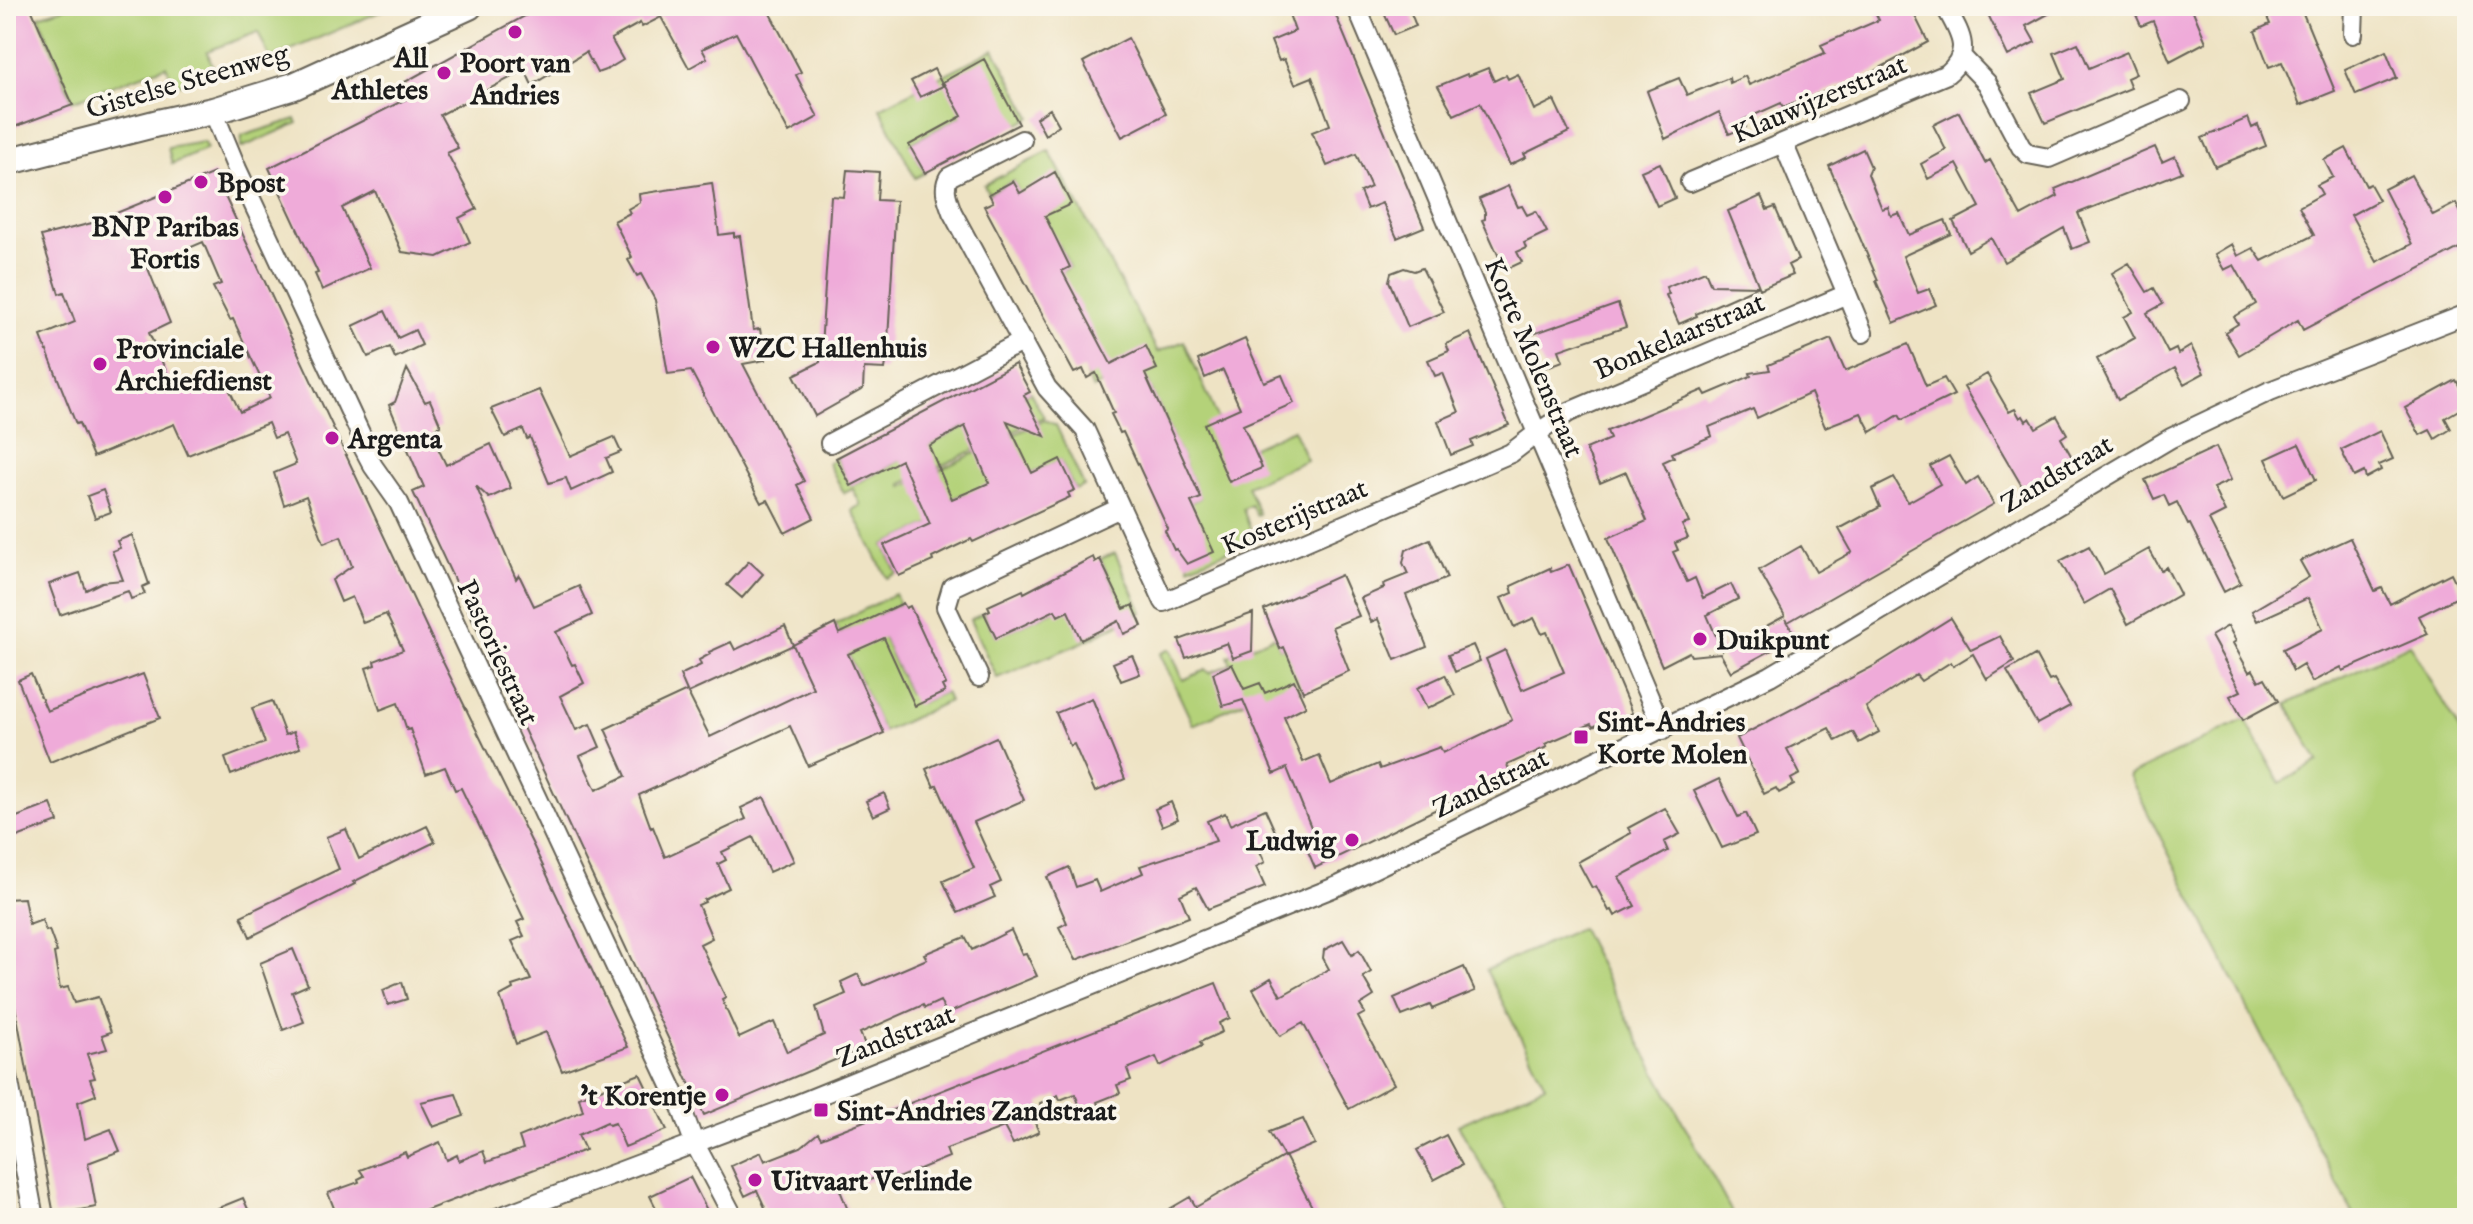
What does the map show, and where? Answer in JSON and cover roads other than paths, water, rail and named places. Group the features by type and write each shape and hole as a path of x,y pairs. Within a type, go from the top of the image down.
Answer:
{"main road":[{"name":"Gistelse Steenweg","path":"6,162 213,111 294,86 469,6"}],"street":[{"name":"Korte Molenstraat","path":"1356,6 1663,730"},
{"path":"1945,6 1961,35 1961,56 1987,83 2021,147 2028,154 2049,158 2181,101"},
{"path":"2353,34 2354,6"},
{"name":"Klauwijzerstraat","path":"1690,182 1947,74 1961,56"},
{"name":"Pastoriestraat","path":"213,111 361,435 363,447 399,503 681,1107 694,1142 734,1218"},
{"name":"Kosterijstraat","path":"1022,140 949,177 945,185 952,212 1047,388 1085,430 1164,602 1511,453 1537,433"},
{"path":"1784,145 1863,333"},
{"name":"Bonkelaarstraat","path":"1537,433 1569,412 1847,294"},
{"name":"Zandstraat","path":"497,1218 788,1108 1340,885 1663,730 1796,662 2171,438 2284,385 2467,314"},
{"path":"830,443 1023,341"},
{"path":"979,677 946,607 952,587 1120,508"},
{"path":"6,1066 34,1218"}],"place":[{"name":"Poort van Andries","path":"515,32"},
{"name":"All Athletes","path":"444,73"},
{"name":"Bpost","path":"201,182"},
{"name":"BNP Paribas Fortis","path":"165,197"},
{"name":"WZC Hallenhuis","path":"713,347"},
{"name":"Provinciale Archiefdienst","path":"100,364"},
{"name":"Argenta","path":"332,438"},
{"name":"Duikpunt","path":"1700,639"},
{"name":"Sint-Andries Korte Molen","path":"1581,737"},
{"name":"Ludwig","path":"1352,840"},
{"name":"'t Korentje","path":"722,1095"},
{"name":"Sint-Andries Zandstraat","path":"821,1110"},
{"name":"Uitvaart Verlinde","path":"755,1180"}]}
